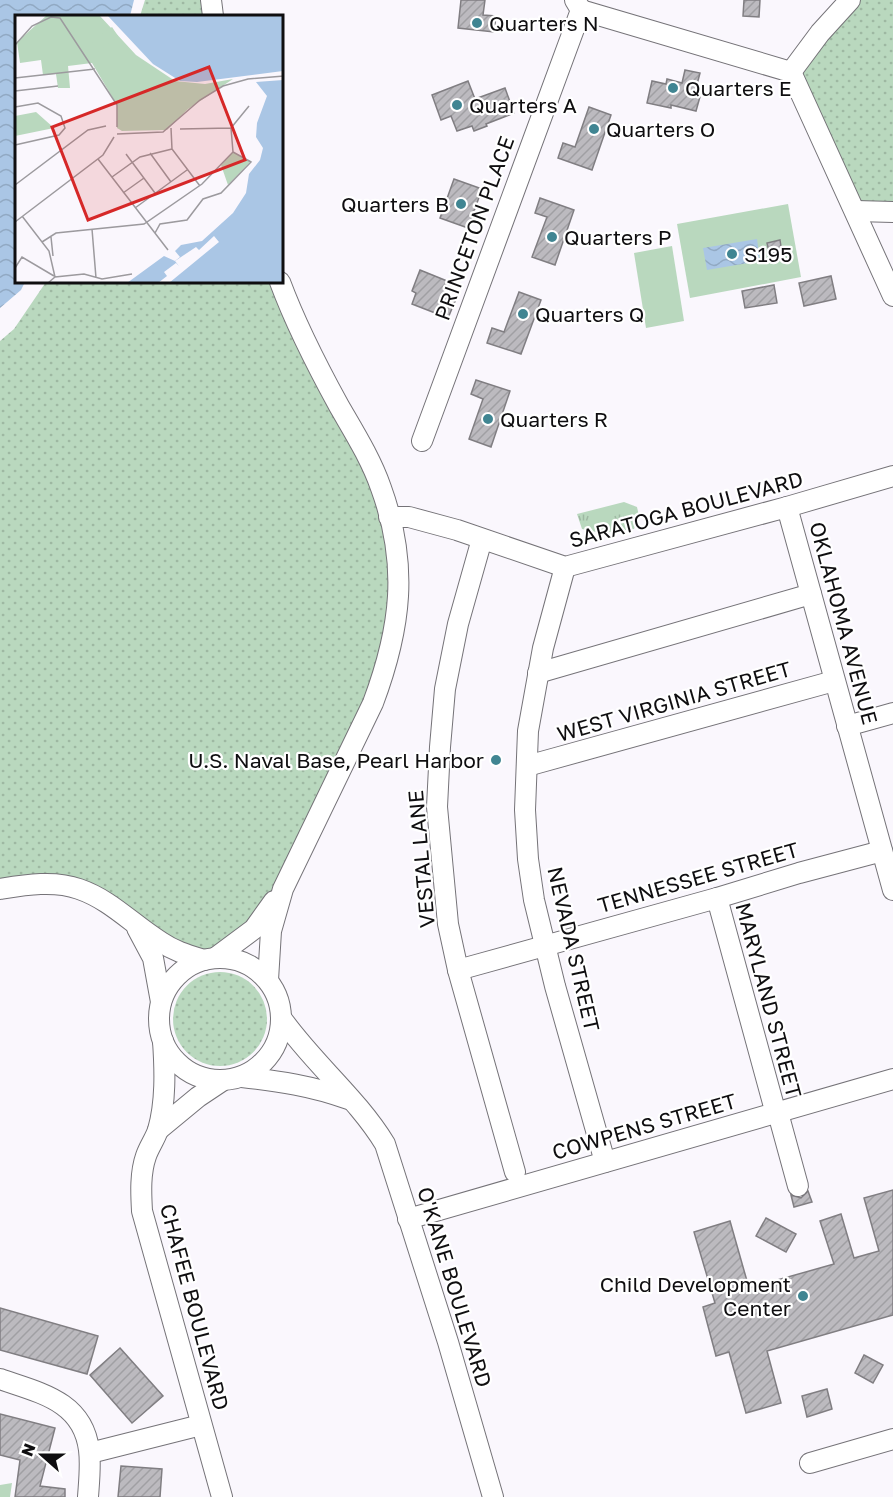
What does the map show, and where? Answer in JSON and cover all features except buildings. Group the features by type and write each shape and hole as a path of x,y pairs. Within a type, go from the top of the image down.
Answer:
{"street":[{"path":"211,0 213,15"},
{"path":"791,72 820,33 850,0"},
{"path":"578,5 791,72 893,296"},
{"name":"PRINCETON PLACE","path":"422,441 578,5"},
{"path":"856,211 893,212"},
{"path":"161,1002 167,988 189,966 209,959 255,929 283,889 373,702 390,654 397,618 399,573 397,549 381,487 308,346 281,284"},
{"name":"SARATOGA BOULEVARD","path":"389,517 409,517 565,567 893,476"},
{"name":"OKLAHOMA AVENUE","path":"787,507 891,879"},
{"name":"VESTAL LANE","path":"482,539 451,657 445,689 437,807 448,924 458,970 515,1172"},
{"name":"NEVADA STREET","path":"565,567 538,673 528,730 525,810 528,859 534,900 545,946 604,1162"},
{"path":"538,673 811,594"},
{"name":"WEST VIRGINIA STREET","path":"527,766 834,681"},
{"path":"847,726 893,713"},
{"name":"TENNESSEE STREET","path":"458,970 882,851"},
{"path":"0,889 27,884 77,888 102,898 132,920 160,942 180,953 209,959 235,959 253,967 268,980 278,998 282,1019 279,1038 271,1054 258,1068 242,1077 222,1081 203,1078 186,1070 172,1058 163,1041 160,1028 161,1002 153,958 132,920"},
{"path":"268,980 271,931 283,889"},
{"name":"MARYLAND STREET","path":"717,898 798,1186"},
{"name":"O'KANE BOULEVARD","path":"282,1019 296,1040 372,1123 385,1144 448,1342 493,1497"},
{"name":"CHAFEE BOULEVARD","path":"163,1041 164,1097 158,1130 146,1157 141,1179 142,1211 222,1497"},
{"name":"O'KANE BOULEVARD","path":"242,1077 324,1090 353,1101"},
{"name":"COWPENS STREET","path":"408,1219 893,1079"},
{"name":"CHAFEE BOULEVARD","path":"158,1130 198,1097 222,1081"},
{"path":"0,1379 51,1396 69,1408 82,1428 90,1453 88,1497"},
{"path":"90,1453 201,1425"},
{"path":"810,1463 893,1439"}],"green space":[{"path":"145,0 211,0 213,15 140,15"},
{"path":"850,0 893,0 893,212 856,211 791,72"},
{"path":"788,204 801,277 690,298 677,224"},
{"path":"672,246 684,321 646,328 634,253"},
{"path":"45,284 281,284 389,517 392,645 254,929 204,960 77,888 0,889 0,341 14,329"},
{"path":"624,502 637,507 639,516 634,529 601,533 582,529 577,514"},
{"path":"220,972 238,976 253,986 263,1001 267,1019 263,1037 253,1052 238,1062 220,1066 202,1062 187,1052 177,1037 173,1019 177,1001 187,986 202,976"},
{"path":"12,1483 10,1497 0,1497 0,1485"}],"water":[{"path":"0,0 134,0 130,15 15,15 15,284 24,284 21,290 0,308"},
{"name":"S195","path":"757,239 760,261 707,270 703,248"}],"place":[{"name":"Quarters N","path":"477,23"},
{"name":"Quarters E","path":"673,88"},
{"name":"Quarters A","path":"457,105"},
{"name":"Quarters O","path":"594,129"},
{"name":"Quarters B","path":"461,204"},
{"name":"Quarters P","path":"552,237"},
{"name":"S195","path":"732,254"},
{"name":"Quarters Q","path":"523,314"},
{"name":"Quarters R","path":"488,419"},
{"name":"U.S. Naval Base, Pearl Harbor","path":"496,760"},
{"name":"Child Development Center","path":"803,1296"}]}
